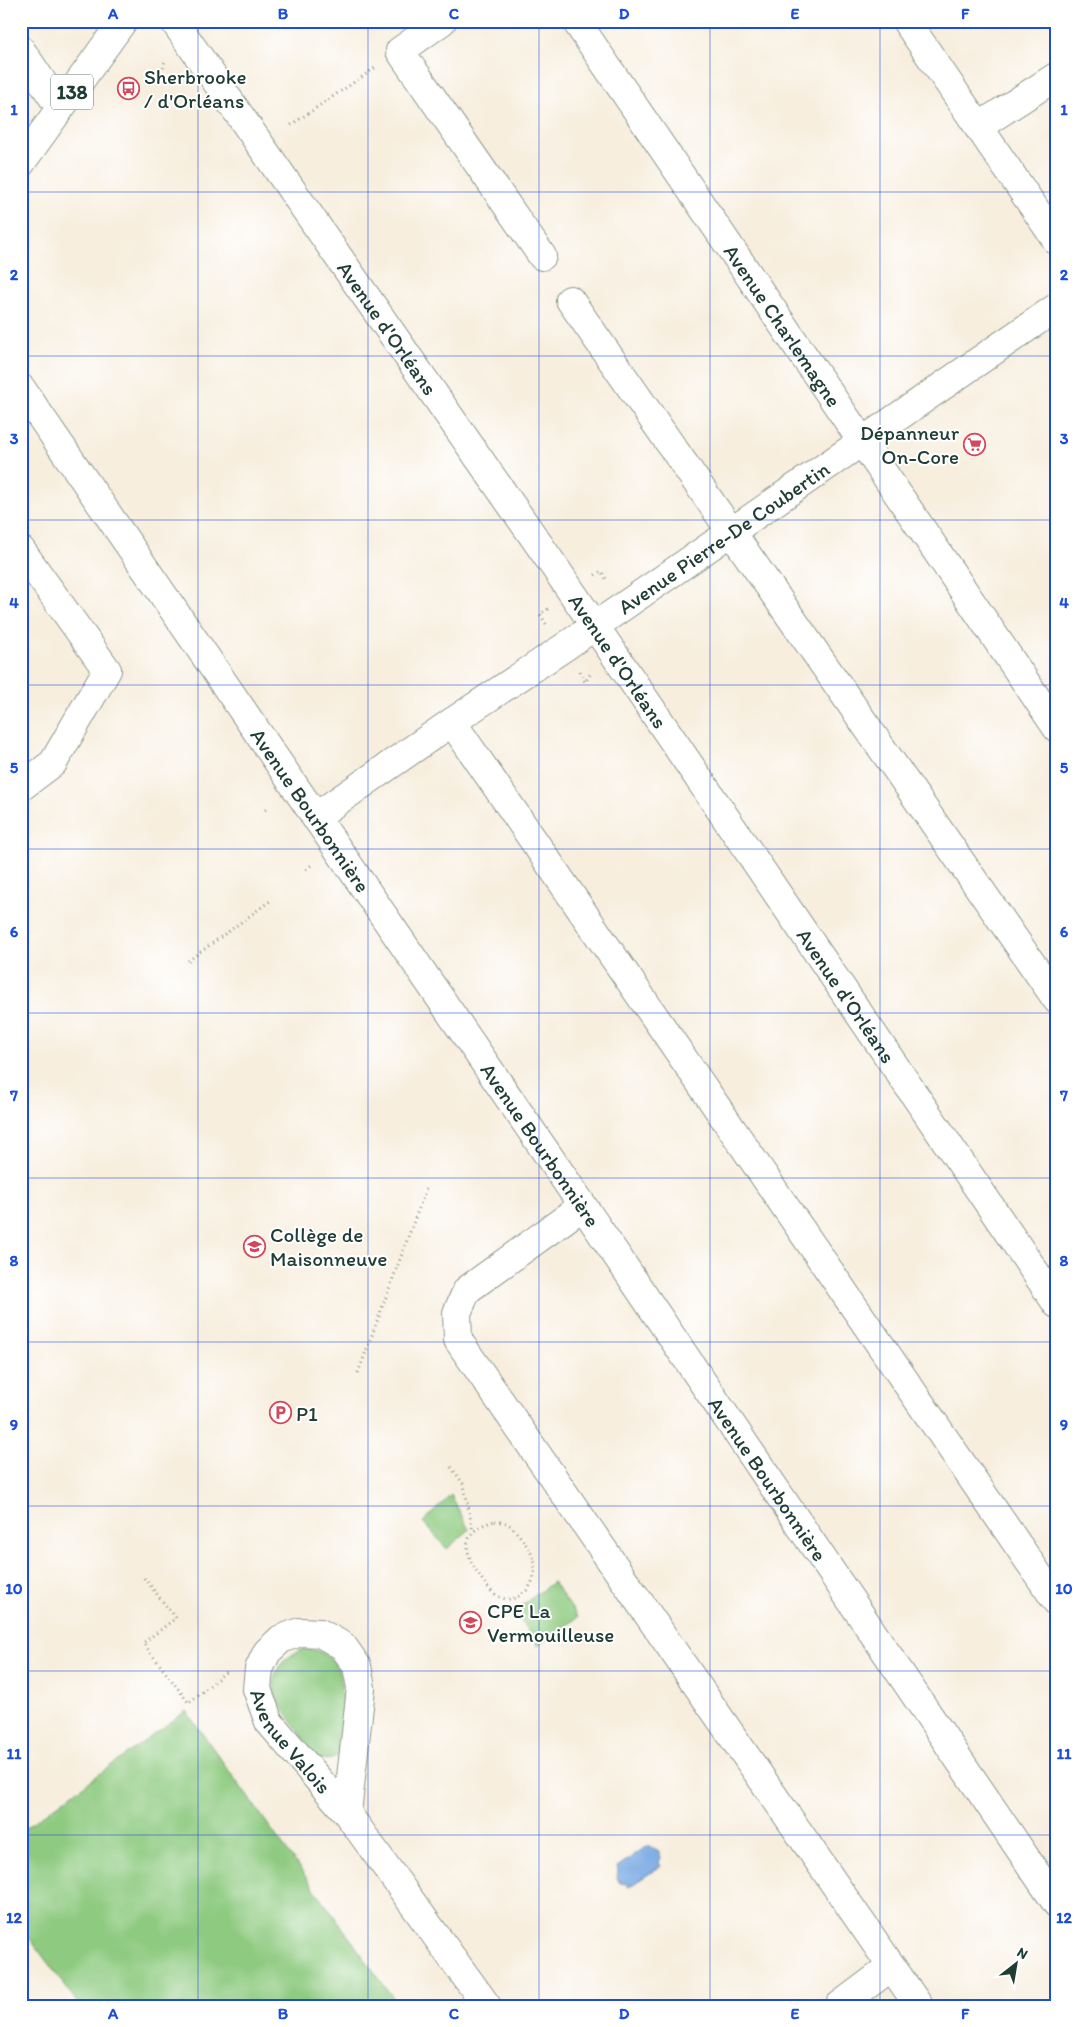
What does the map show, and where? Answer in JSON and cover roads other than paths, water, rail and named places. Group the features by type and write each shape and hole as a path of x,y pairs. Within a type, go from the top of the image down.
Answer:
{"street":[{"name":"138","path":"21,163 122,21"},
{"name":"Avenue d'Orléans","path":"174,21 594,626 1057,1304"},
{"path":"442,21 400,51 542,256"},
{"name":"Avenue Charlemagne","path":"576,21 1057,728"},
{"path":"906,21 1057,241"},
{"path":"21,50 60,108"},
{"path":"978,127 1057,76"},
{"path":"570,300 1057,1000"},
{"name":"Avenue Pierre-De Coubertin","path":"315,817 1057,307"},
{"name":"Avenue Bourbonnière","path":"21,388 583,1206 1057,1904"},
{"path":"21,550 107,670 53,763 21,787"},
{"path":"452,722 1057,1602"},
{"path":"583,1206 467,1290 457,1313 458,1340 919,2006"},
{"name":"Avenue Valois","path":"347,1813 361,1688 357,1666 343,1646 320,1633 300,1632 281,1639 267,1652 259,1669 257,1690 269,1722 347,1813 486,2006"},
{"path":"839,2006 891,1967"}],"water":[{"path":"647,1846 658,1850 661,1857 659,1863 661,1866 629,1887 627,1884 620,1883 617,1878 617,1867"}],"place":[{"name":"Sherbrooke / d'Orléans","path":"128,88"},
{"name":"Dépanneur On-Core","path":"975,444"},
{"name":"Collège de Maisonneuve","path":"254,1246"},
{"name":"P1","path":"280,1413"},
{"name":"CPE La Vermouilleuse","path":"471,1622"}]}
